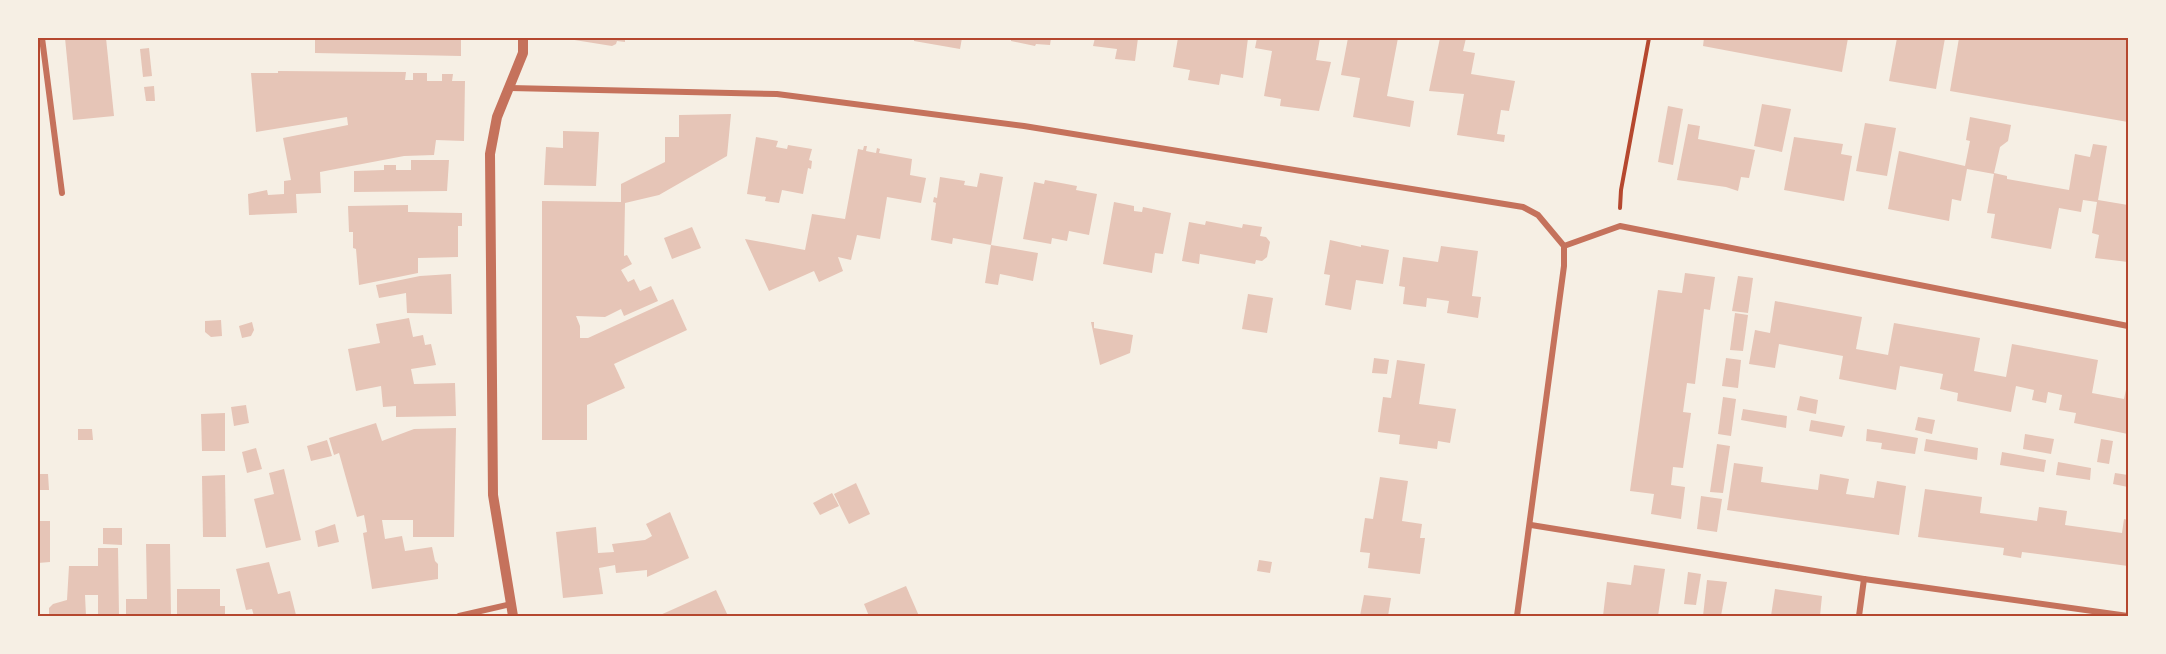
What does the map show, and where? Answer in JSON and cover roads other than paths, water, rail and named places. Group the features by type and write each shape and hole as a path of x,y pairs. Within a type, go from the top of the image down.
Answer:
{"street":[{"path":"42,38 62,193"},
{"path":"513,616 493,495 490,165 497,117 523,53 523,38"},
{"path":"510,88 777,94 1024,126 1523,207 1538,214 1564,246 1564,266 1517,616"},
{"path":"1564,246 1620,226 2128,326"},
{"path":"1531,525 1864,579 2128,616"},
{"path":"1859,616 1864,579"},
{"path":"459,616 511,604"}]}
